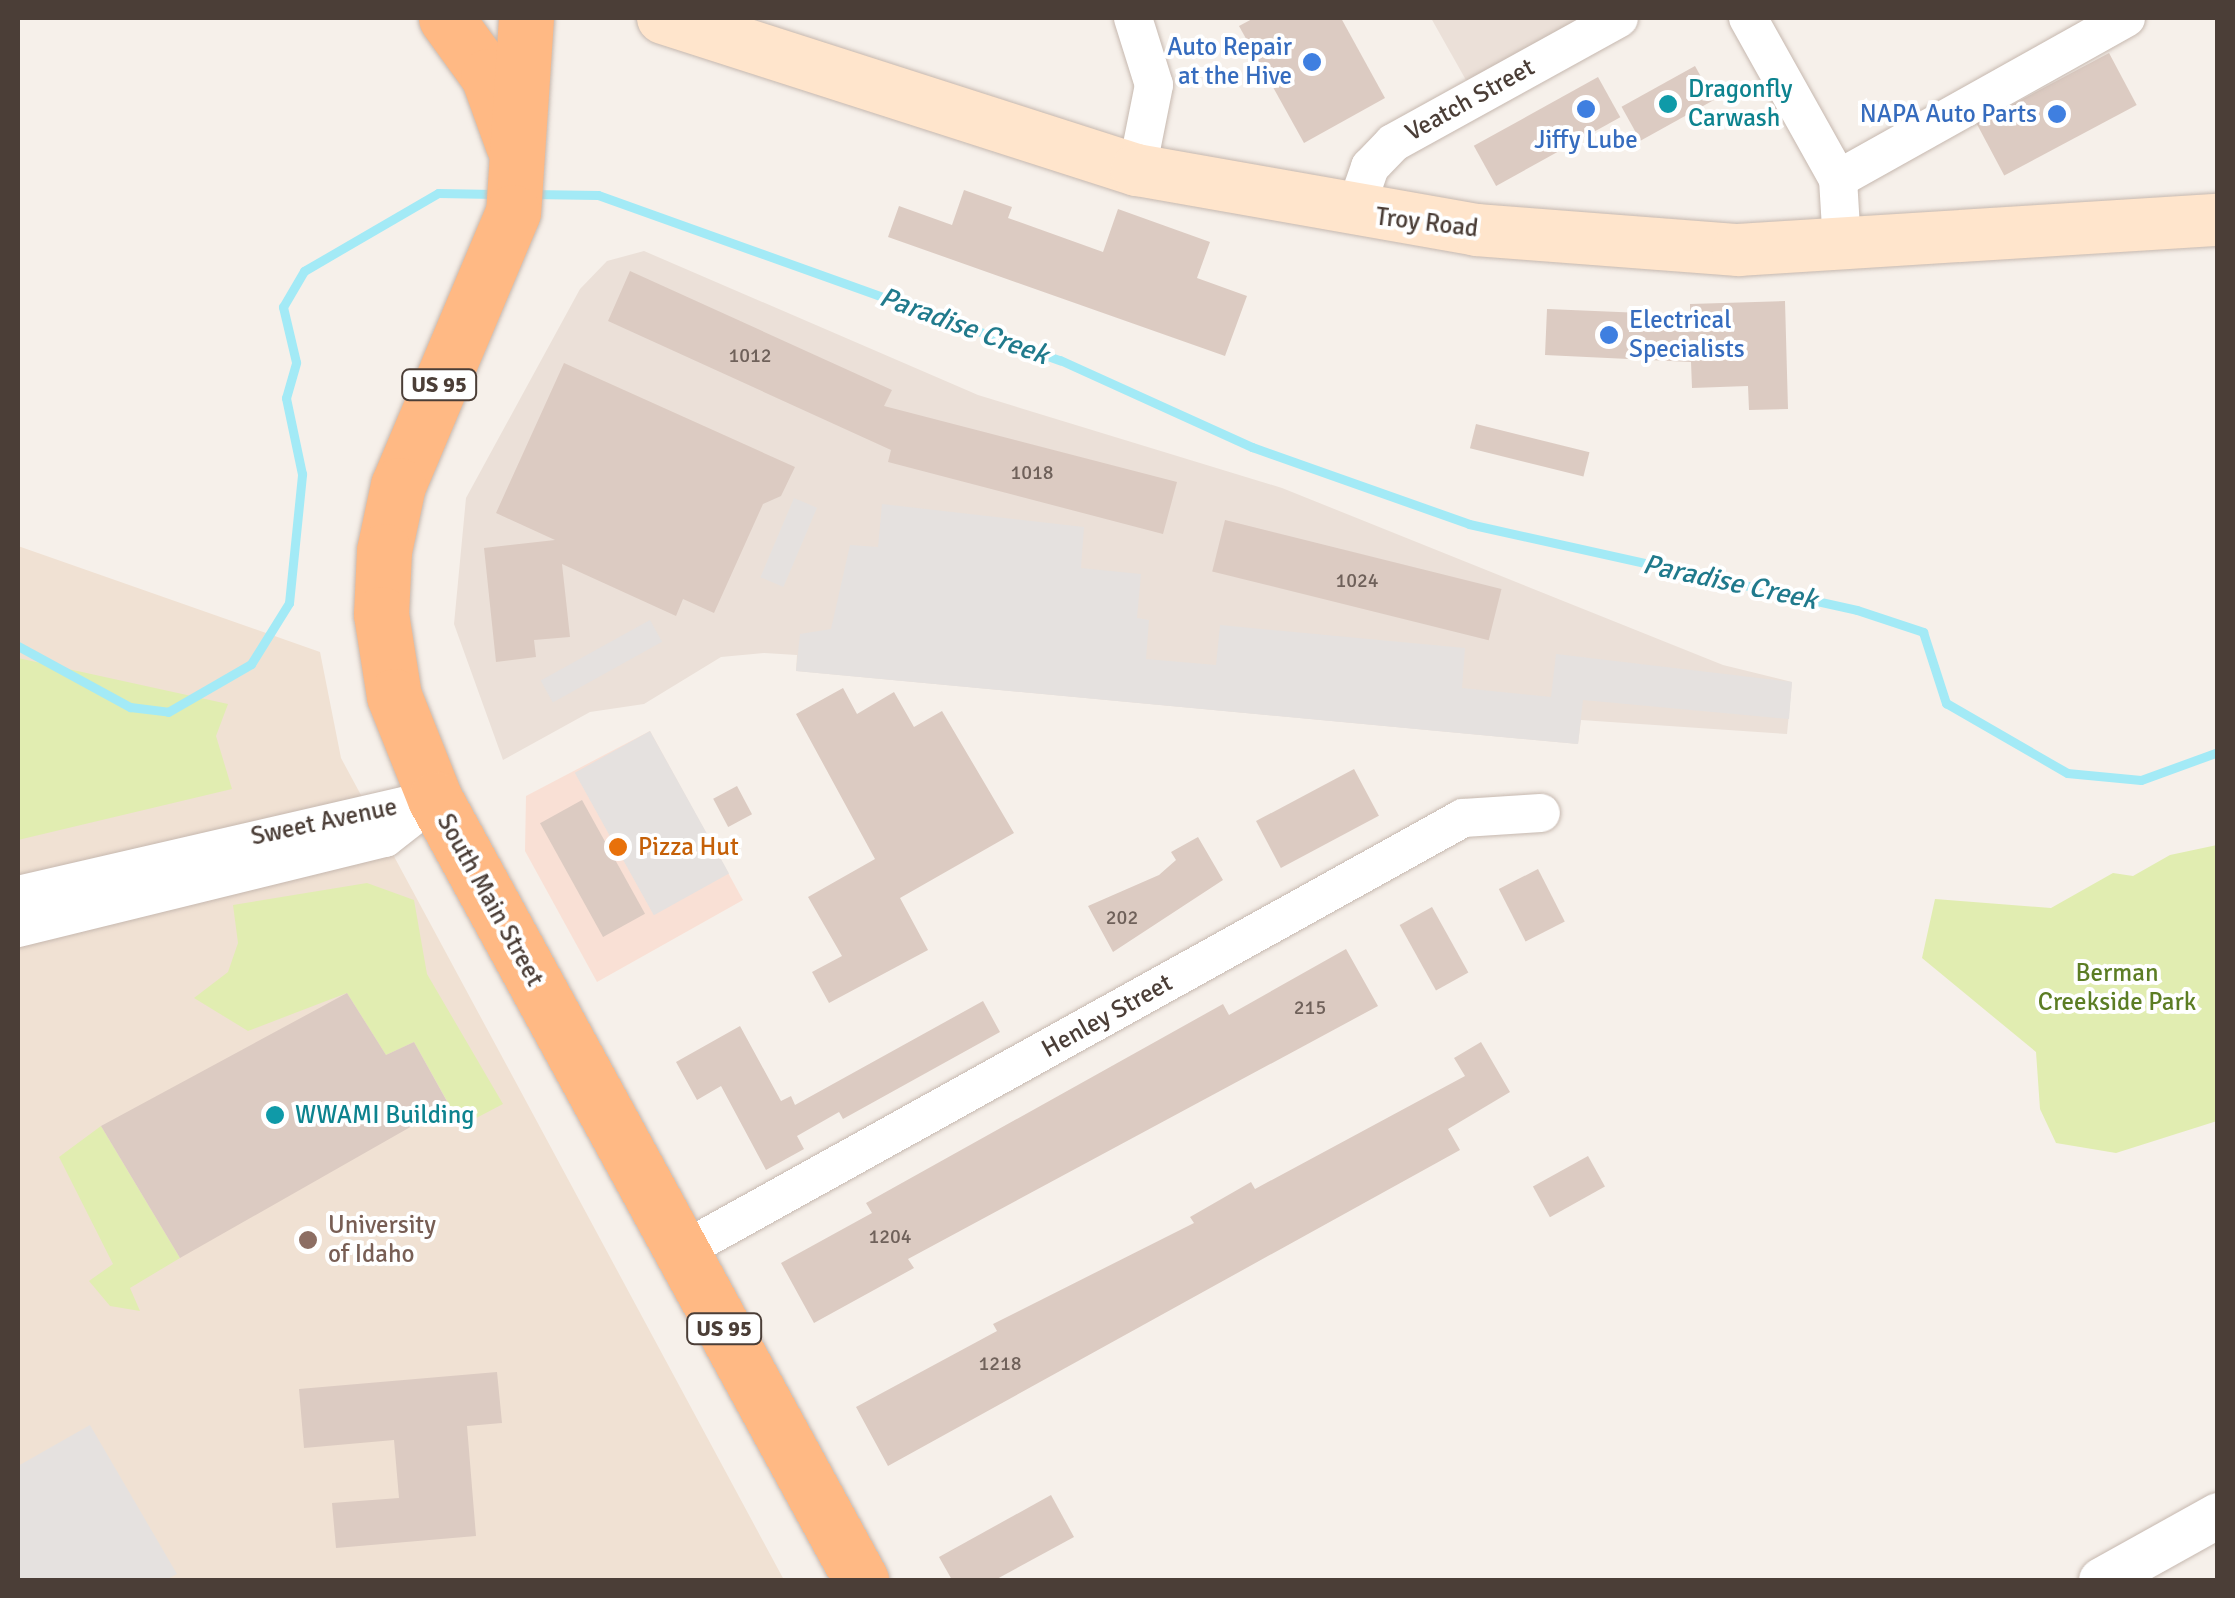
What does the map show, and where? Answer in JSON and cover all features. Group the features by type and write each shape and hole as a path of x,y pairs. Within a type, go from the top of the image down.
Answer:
{"highway":[{"path":"446,18 488,76 515,192"},
{"name":"South Main Street","path":"526,18 515,192 398,485 384,551 381,614 394,696 435,799 861,1580"}],"main road":[{"name":"Troy Road","path":"663,18 1137,170 1354,214 1598,242 1842,245 2218,220"}],"street":[{"path":"1133,18 1154,85 1137,170"},
{"name":"Veatch Street","path":"1354,214 1370,167 1392,143 1619,18"},
{"path":"1748,18 1838,179 1842,245"},
{"path":"1838,179 2126,18"},
{"name":"Sweet Avenue","path":"18,894 435,799"},
{"name":"Sweet Avenue","path":"18,928 385,838 435,799"},
{"name":"Henley Street","path":"682,1252 1463,818 1542,813"},
{"path":"2101,1580 2218,1515"}],"shaded area":[{"path":"1431,18 1601,18 1471,89"},
{"path":"644,251 978,395 1282,488 1723,665 1792,682 1787,734 1581,720 1578,744 796,671 797,655 764,653 721,657 644,704 590,712 503,760 454,624 466,498 580,289 607,261"},
{"path":"794,498 817,508 783,587 760,577"},
{"path":"882,504 1084,527 1081,568 1141,574 1137,618 1149,620 1146,659 1216,665 1220,625 1465,648 1462,688 1551,697 1556,654 1792,682 1789,719 1583,700 1578,744 796,671 800,634 831,629 850,545 878,547"},
{"name":"University of Idaho","path":"18,546 320,652 341,758 784,1580 18,1580"},
{"path":"650,620 662,642 553,702 541,681"},
{"path":"650,731 743,900 597,982 525,851 526,796"},
{"path":"650,731 729,874 654,915 575,773"},
{"path":"90,1425 177,1574 166,1580 18,1580 18,1466"}],"green space":[{"path":"18,658 228,704 216,736 232,789 18,840"},
{"name":"Berman Creekside Park","path":"2217,845 2217,1121 2116,1153 2056,1143 2040,1109 2036,1052 1922,958 1935,899 2051,908 2113,873 2133,876 2170,855"},
{"path":"367,883 414,900 427,974 503,1104 461,1126 414,1042 386,1055 347,993 248,1031 194,998 228,972 238,943 233,905"},
{"path":"101,1126 180,1258 130,1288 140,1311 110,1306 89,1281 113,1264 59,1157"}],"building":[{"name":"Auto Repair at the Hive","path":"1254,18 1341,18 1385,98 1304,143 1239,26"},
{"name":"NAPA Auto Parts","path":"2109,53 2137,105 2004,176 1977,123"},
{"name":"Dragonfly Carwash","path":"1695,66 1714,100 1640,141 1622,107"},
{"path":"1598,77 1620,117 1496,186 1474,146"},
{"path":"964,190 1012,207 1008,218 1103,252 1118,209 1210,242 1197,278 1247,296 1225,356 888,237 899,206 952,225"},
{"path":"630,271 892,390 884,406 1177,482 1163,534 888,462 891,450 608,321"},
{"path":"1785,301 1788,409 1749,410 1748,386 1692,388 1691,362 1545,355 1547,309 1690,315 1690,304"},
{"path":"564,363 795,467 781,496 763,504 714,613 683,599 676,616 562,564 570,637 534,640 536,657 496,662 484,548 555,540 496,513"},
{"path":"1476,424 1590,452 1583,477 1470,448"},
{"path":"1225,520 1502,589 1489,640 1212,571"},
{"path":"843,688 857,714 894,692 914,727 942,711 1014,833 900,898 928,950 829,1003 812,972 842,956 808,897 875,859 796,714"},
{"path":"1354,769 1379,816 1281,868 1256,821"},
{"path":"737,786 752,814 728,827 713,799"},
{"path":"582,800 645,914 603,937 540,823"},
{"path":"1198,837 1223,880 1113,952 1088,906 1159,875 1176,860 1171,852"},
{"path":"1538,869 1565,922 1526,942 1499,889"},
{"path":"1432,907 1468,973 1436,991 1400,925"},
{"path":"1346,949 1378,1006 908,1259 914,1268 814,1323 781,1263 872,1213 866,1203 1223,1004 1229,1015"},
{"name":"WWAMI Building","path":"347,993 386,1055 414,1042 449,1105 180,1258 101,1126"},
{"path":"983,1001 1000,1032 843,1119 839,1112 797,1136 804,1149 766,1170 721,1086 697,1100 676,1062 740,1026 781,1101 791,1096 795,1105"},
{"path":"1481,1042 1510,1092 1448,1129 1460,1150 888,1466 856,1407 997,1331 993,1324 1194,1223 1190,1217 1251,1182 1255,1189 1465,1076 1454,1058"},
{"path":"1588,1156 1605,1187 1550,1217 1533,1187"},
{"path":"497,1372 502,1423 467,1426 476,1536 336,1548 332,1503 399,1498 394,1440 304,1448 299,1389"},
{"path":"1051,1495 1074,1537 995,1580 952,1580 939,1557"}],"waterway":[{"name":"Paradise Creek","path":"18,646 130,707 168,712 251,664 289,603 302,474 286,398 296,362 283,307 304,271 438,193 495,194"},
{"name":"Paradise Creek","path":"531,194 598,195 1060,360 1252,447 1469,524 1857,610 1923,632 1946,703 2067,773 2141,780 2218,752"}],"place":[{"name":"Auto Repair at the Hive","path":"1312,62"},
{"name":"Dragonfly Carwash","path":"1668,104"},
{"name":"Jiffy Lube","path":"1586,109"},
{"name":"NAPA Auto Parts","path":"2057,114"},
{"name":"Electrical Specialists","path":"1609,335"},
{"name":"Pizza Hut","path":"618,847"},
{"name":"WWAMI Building","path":"275,1115"},
{"name":"University of Idaho","path":"308,1240"}]}
